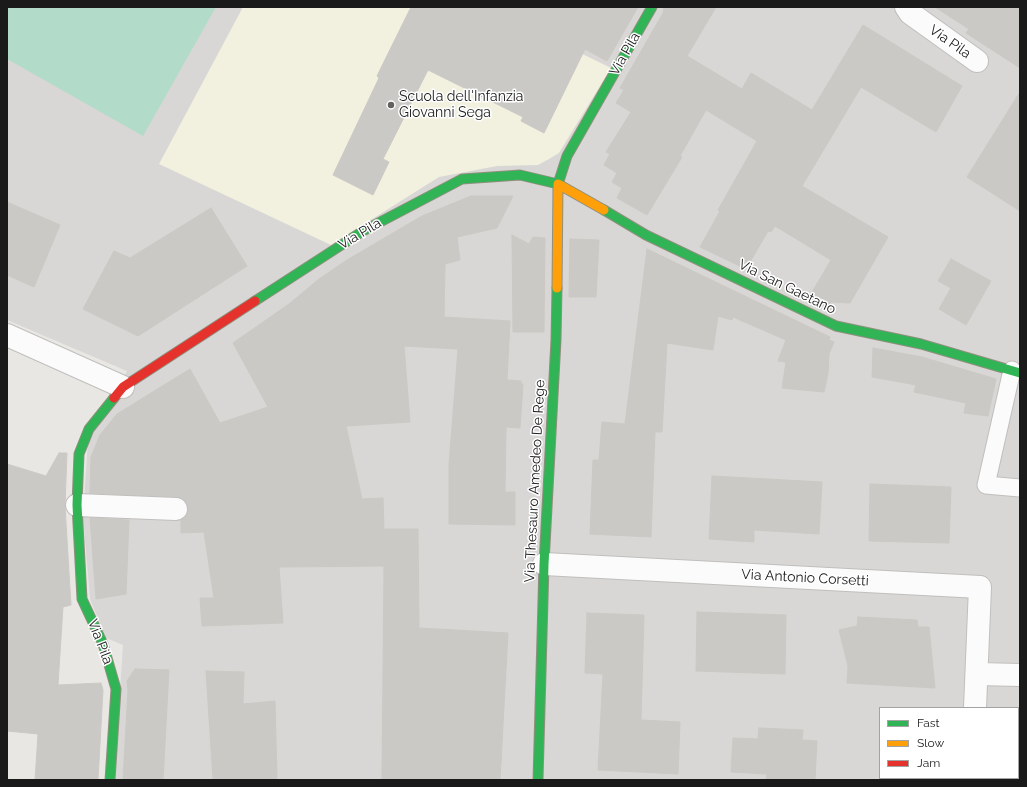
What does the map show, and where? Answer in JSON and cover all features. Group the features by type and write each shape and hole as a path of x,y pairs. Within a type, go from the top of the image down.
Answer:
{"street":[{"name":"Via Pila","path":"110,780 116,689 103,644 82,599 77,505 79,454 89,429 123,387 363,231 462,179 520,175 558,184 567,156 652,7"},
{"name":"Via Pila","path":"906,7 910,13 977,61"},
{"name":"Via San Gaetano","path":"558,184 646,235 836,326 921,344 1016,372"},
{"name":"Via Thesauro Amedeo De Rege","path":"538,780 544,564 556,340 558,184"},
{"path":"7,335 123,387"},
{"path":"77,505 176,509"},
{"name":"Via Antonio Corsetti","path":"544,564 980,587 978,674 975,707"},
{"path":"978,674 1020,675"}],"lane":[{"path":"1016,372 986,486 1020,488"}],"shaded area":[{"path":"7,7 1020,7 1020,780 114,780 123,645 106,638 90,599 83,517 88,440 127,371 7,320"},
{"name":"Scuola dell'Infanzia Giovanni Sega","path":"243,7 469,7 517,22 611,68 559,153 538,165 497,166 439,177 331,245 159,164"}],"green space":[{"path":"7,7 216,7 143,136 7,59"}],"building":[{"path":"411,7 638,7 607,61 585,49 544,133 521,121 523,117 428,70 383,159 389,162 373,195 333,175 379,78 377,76"},
{"path":"664,7 716,7 687,56 742,89 751,73 812,110 863,25 962,86 936,132 861,87 802,186 888,237 850,303 831,302 831,310 808,299 831,260 775,226 771,232 768,231 746,269 700,247 720,211 718,210 757,141 706,110 680,156 682,157 647,215 617,198 622,188 612,182 617,173 604,165 610,154 606,152 631,112 616,103 624,90 620,88 663,13"},
{"path":"935,7 1020,7 1020,68 966,33 969,29"},
{"path":"1020,92 1020,211 967,177"},
{"path":"471,196 513,196 497,228 457,237 460,260 445,264 444,317 510,321 507,380 521,381 521,384 523,384 520,428 506,427 505,492 515,492 515,525 449,524 449,465 458,349 404,346 410,422 346,426 362,499 383,498 384,529 418,529 419,628 508,633 500,780 382,780 384,566 279,567 283,623 202,626 200,598 214,598 204,532 181,533 181,520 186,516 188,510 187,503 182,498 176,497 90,493 91,457 100,435 117,414 190,369 220,423 268,407 233,343 289,304 319,279 347,260 422,216"},
{"path":"7,202 60,225 34,287 7,275"},
{"path":"211,208 247,266 138,336 83,309 114,251 130,258"},
{"path":"512,235 529,244 533,237 545,238 544,332 513,332"},
{"path":"570,239 599,240 596,297 569,297"},
{"path":"647,249 830,337 829,340 834,342 829,354 828,373 824,392 782,388 786,362 778,361 786,340 733,317 732,320 718,316 713,350 667,343 662,432 655,432 651,537 590,534 593,460 599,460 602,422 625,424"},
{"path":"951,259 991,281 966,325 939,309 951,288 938,281"},
{"path":"873,348 922,357 996,379 988,416 964,413 966,403 914,392 916,385 872,377"},
{"path":"59,453 67,453 65,506 71,605 63,607 58,685 101,683 103,690 98,780 35,780 38,734 7,731 7,464 46,476"},
{"path":"712,476 822,482 819,534 754,530 754,542 709,539"},
{"path":"870,484 951,487 949,543 869,541"},
{"path":"90,518 129,520 126,594 96,599"},
{"path":"697,612 786,615 785,674 696,671"},
{"path":"587,613 644,615 641,720 680,722 678,774 598,770 603,674 585,673"},
{"path":"858,617 917,620 918,627 929,627 935,688 847,683 848,666 839,630 857,626"},
{"path":"135,669 169,670 163,780 123,780 128,690 127,681"},
{"path":"206,671 244,672 243,704 275,701 277,780 213,780"},
{"path":"759,728 803,730 802,740 817,741 815,780 766,780 767,774 731,772 733,738 758,739"}],"traffic: fast":[{"path":"255,301 363,231 462,179 520,175 558,184 567,156 652,7"},
{"path":"604,210 646,235 836,326 921,344 1020,373"},
{"path":"538,780 544,564 556,340 557,288"},
{"path":"110,780 116,689 103,644 82,599 77,505 79,454 89,429 114,398"}],"traffic: slow":[{"path":"557,288 558,184 604,210"}],"traffic: jam":[{"path":"114,398 123,387 255,301"}],"place":[{"name":"Scuola dell'Infanzia Giovanni Sega","path":"391,105"}]}
